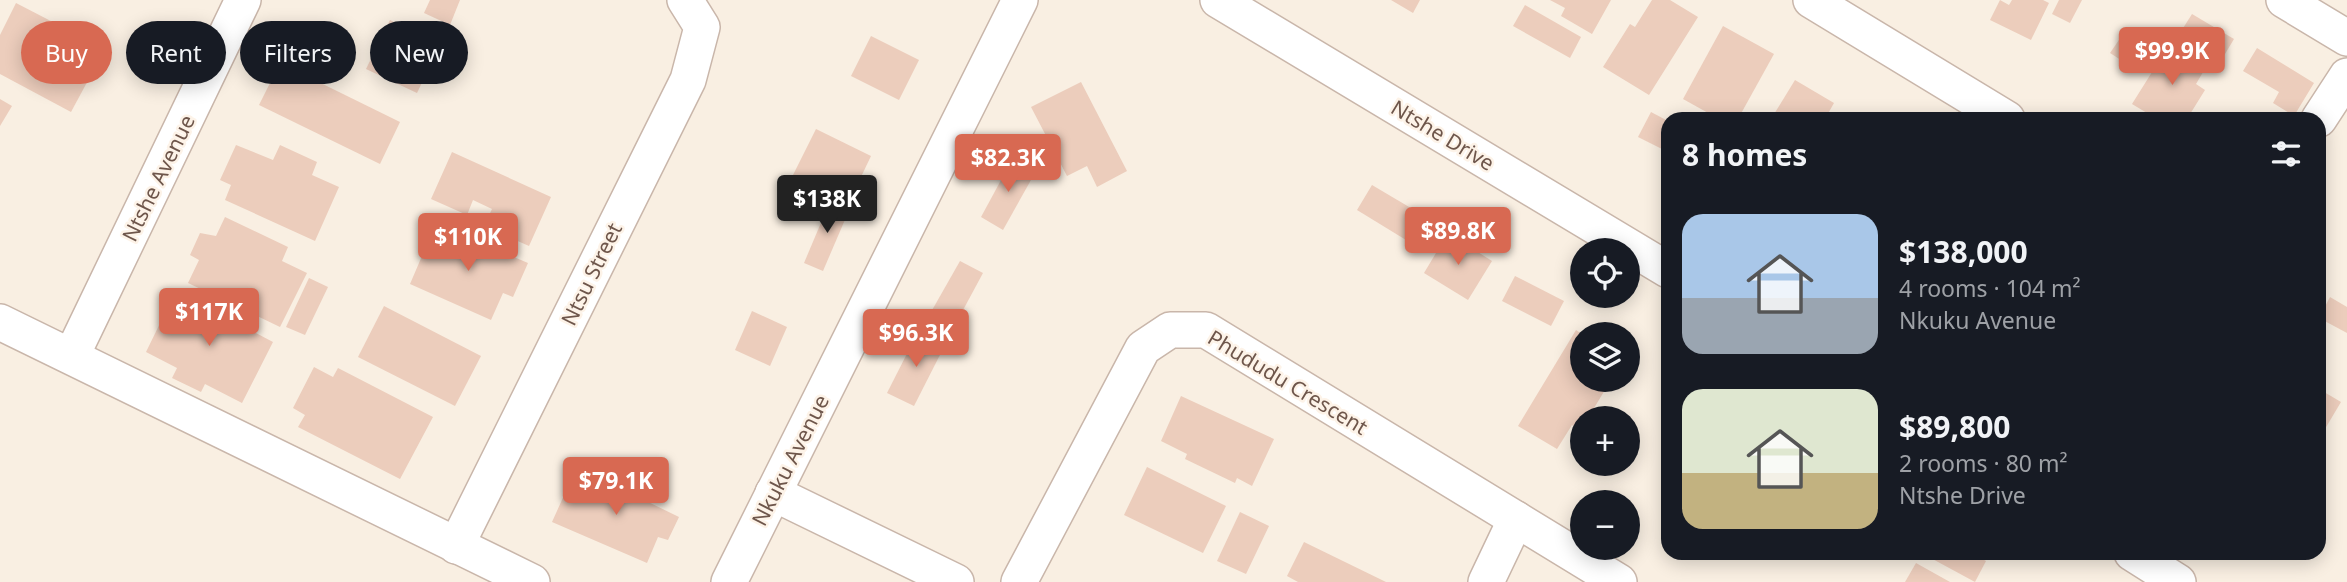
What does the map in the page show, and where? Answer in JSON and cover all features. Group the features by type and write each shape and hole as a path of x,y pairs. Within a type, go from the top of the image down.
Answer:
{"street":[{"name":"Ntshe Avenue","path":"72,355 243,0"},
{"name":"Ntsu Street","path":"456,546 688,80 702,26 685,0"},
{"name":"Nkuku Avenue","path":"729,582 1020,0"},
{"name":"Ntshe Drive","path":"1217,0 1661,266"},
{"path":"1811,0 1995,112"},
{"path":"2284,0 2347,38"},
{"path":"2324,112 2347,76"},
{"path":"0,322 533,582"},
{"name":"Phududu Crescent","path":"1019,582 1143,348 1170,330 1206,330 1619,582"},
{"path":"773,493 956,582"},
{"path":"1486,582 1516,519"},
{"path":"2143,560 2178,582"}],"building":[{"path":"430,0 460,0 452,21 441,21 424,13"},
{"path":"1391,0 1420,0 1413,13"},
{"path":"1550,0 1611,0 1592,34 1561,16 1565,8"},
{"path":"1652,0 1670,0 1698,17 1649,95 1603,67 1630,24 1635,27"},
{"path":"2000,0 2009,5 2012,0 2043,0 2049,3 2031,40 1990,20"},
{"path":"2059,0 2082,0 2070,23 2052,14"},
{"path":"16,3 51,21 21,21 21,84 86,84 71,112 0,74 0,35"},
{"path":"1525,5 1581,37 1570,58 1513,26"},
{"path":"2192,14 2234,39 2222,59 2180,33"},
{"path":"1723,26 1774,54 1742,112 1706,112 1683,99"},
{"path":"871,36 919,60 899,100 851,76"},
{"path":"2121,37 2134,47 2124,62 2110,53"},
{"path":"2169,45 2206,67 2196,84 2205,90 2191,112 2145,112 2132,104"},
{"path":"2257,48 2314,83 2296,112 2288,112 2273,103 2279,92 2243,71"},
{"path":"1795,80 1834,103 1829,112 1775,112"},
{"path":"1081,82 1127,171 1097,187 1087,166 1067,176 1031,107"},
{"path":"270,84 323,84 400,122 380,164 259,105"},
{"path":"398,84 421,84 417,93"},
{"path":"0,99 12,106 0,126"},
{"path":"1651,112 1661,117 1661,148 1638,137"},
{"path":"816,129 871,156 849,202 793,175"},
{"path":"236,145 273,160 280,145 317,162 312,175 339,187 315,241 225,200 231,185 220,180"},
{"path":"452,152 551,197 529,246 484,226 492,209 473,200 467,215 431,199"},
{"path":"1013,158 1036,171 1003,230 981,217"},
{"path":"1372,185 1421,214 1406,240 1357,210"},
{"path":"831,199 850,208 823,271 804,263"},
{"path":"225,217 288,247 282,261 307,273 280,327 188,283 199,260 190,255 200,233 216,236"},
{"path":"452,228 486,243 482,254 493,259 497,250 528,263 513,297 503,293 491,320 410,284 431,235 446,242"},
{"path":"1448,233 1492,261 1468,300 1424,273"},
{"path":"960,261 983,273 955,325 931,312"},
{"path":"1515,276 1564,301 1551,326 1502,301"},
{"path":"309,278 328,287 305,335 286,327"},
{"path":"190,290 229,310 225,317 273,342 242,403 205,384 201,392 172,378 177,368 146,352 166,311 178,312"},
{"path":"2330,297 2347,307 2347,333 2326,322 2326,305"},
{"path":"384,306 481,356 455,406 358,357"},
{"path":"752,311 787,327 770,366 735,350"},
{"path":"918,332 945,345 914,406 887,393"},
{"path":"1570,340 1570,392 1604,392 1595,406 1570,406 1570,428 1557,449 1518,426"},
{"path":"314,367 333,377 338,368 433,417 400,479 298,427 305,415 293,408"},
{"path":"2326,393 2341,402 2326,427"},
{"path":"1181,396 1274,439 1252,486 1237,478 1235,483 1185,459 1187,454 1161,441"},
{"path":"1147,467 1226,506 1203,553 1124,515"},
{"path":"621,475 634,479 638,497 679,517 668,540 658,537 647,563 552,522 566,491"},
{"path":"1240,512 1269,526 1246,574 1217,561"},
{"path":"1304,542 1386,582 1298,582 1287,576"},
{"path":"1934,560 1986,561 1975,582"},
{"path":"1916,563 1950,582 1905,582"}]}
